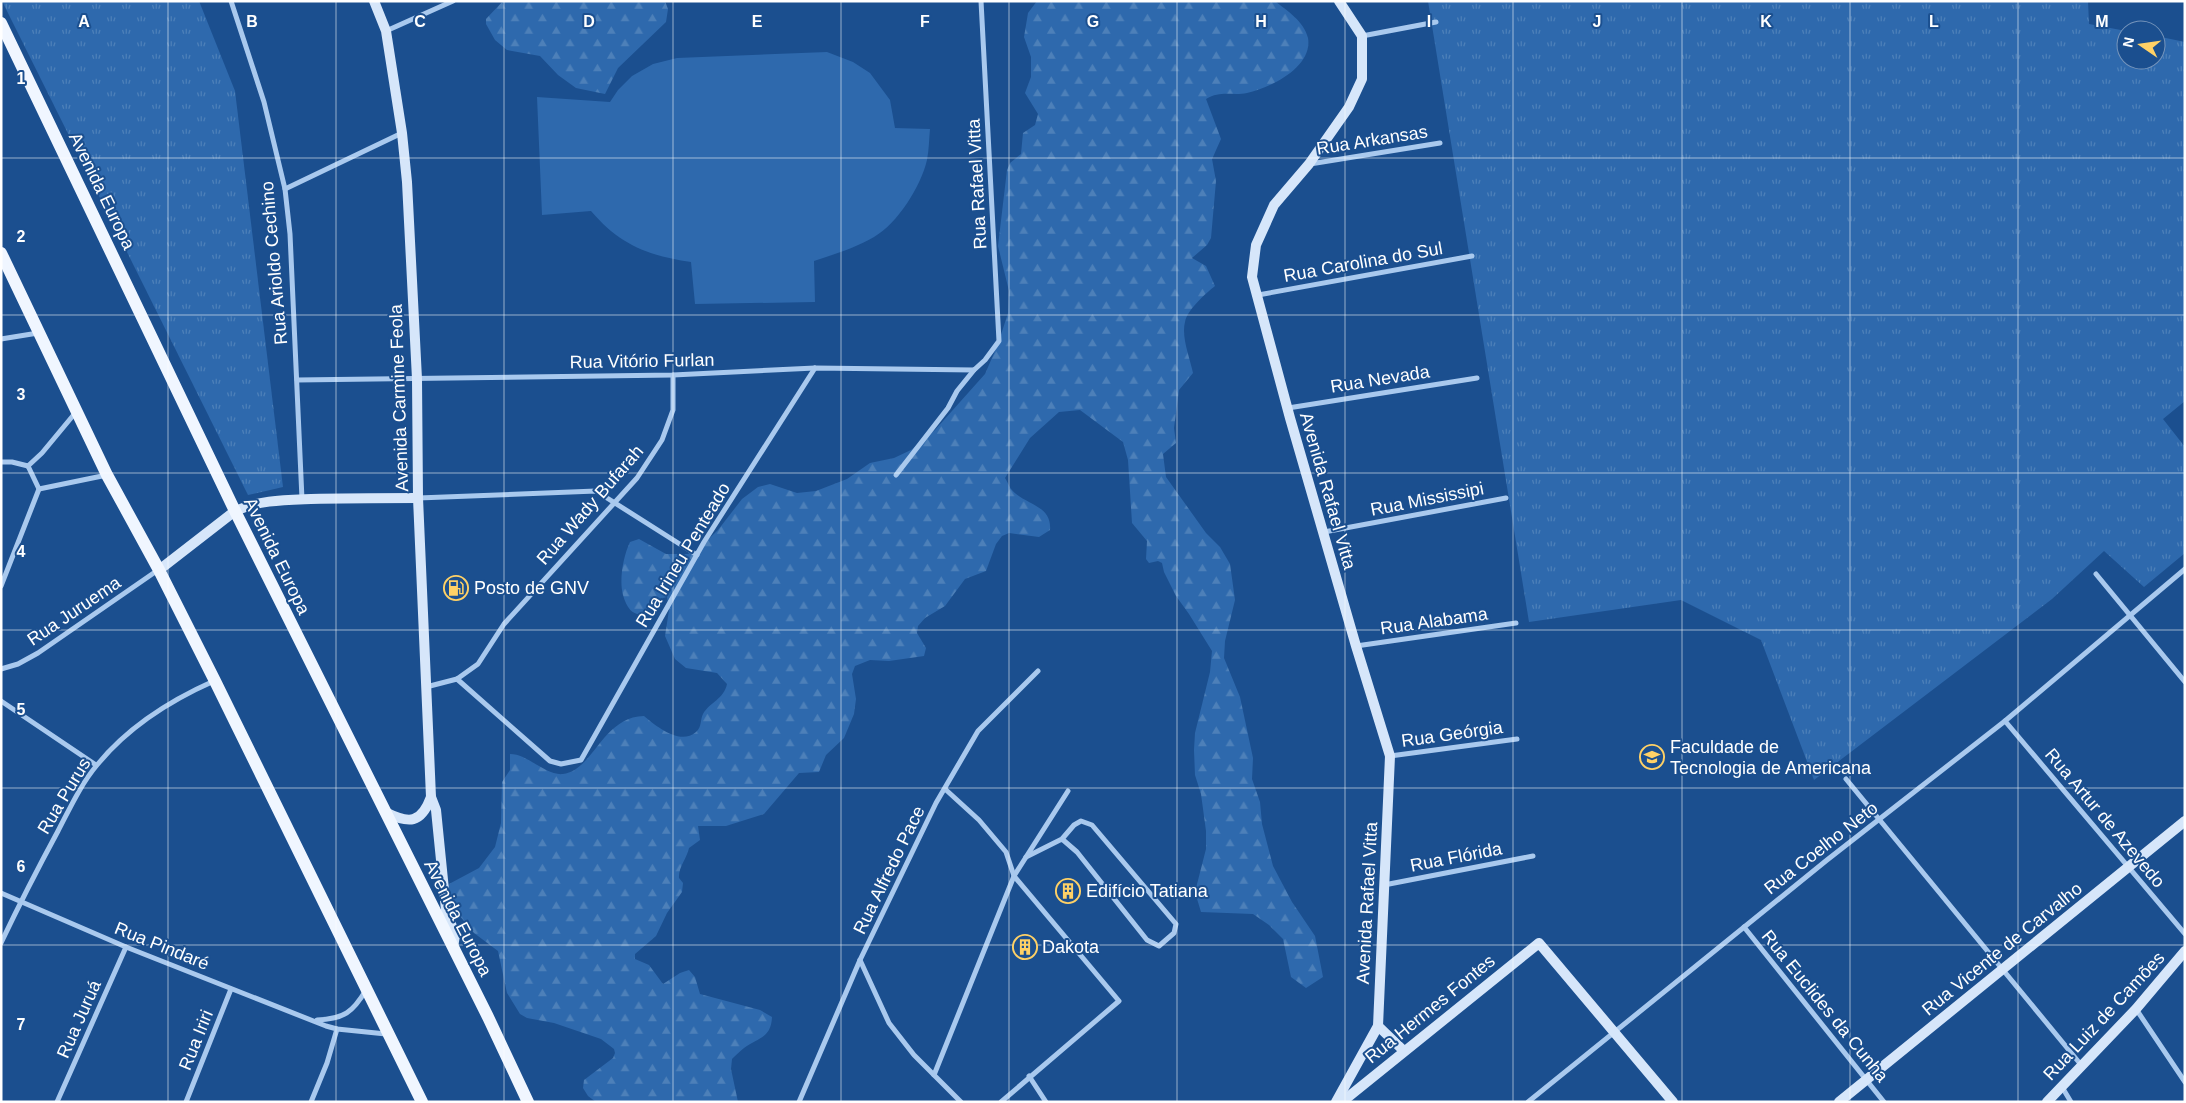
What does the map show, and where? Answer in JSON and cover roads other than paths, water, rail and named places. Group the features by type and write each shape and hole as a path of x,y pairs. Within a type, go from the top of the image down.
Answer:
{"main road":[{"name":"Avenida Carmine Feola","path":"374,1 386,31 402,133 407,182 417,378 418,498 431,797 436,810 446,910 455,935 453,948"},
{"path":"1339,1 1362,36"},
{"name":"Avenida Europa","path":"1,22 235,511 386,812 528,1102"},
{"name":"Avenida Rafael Vitta","path":"1336,1102 1378,1026 1390,756 1356,646 1252,277 1256,245 1274,205 1309,164 1349,107 1362,79 1362,36"},
{"path":"1,253 107,475 159,570 215,680 422,1102"},
{"path":"159,570 235,511 248,505 302,499 418,498"},
{"path":"386,812 398,818 410,820 418,818 426,810 431,797"},
{"name":"Rua Vicente de Carvalho","path":"1839,1102 2185,822"},
{"name":"Rua Hermes Fontes","path":"1342,1102 1539,943 1615,1031"},
{"name":"Rua Luiz de Camões","path":"2046,1102 2136,1009 2185,951"},
{"path":"1378,1026 1404,1051"},
{"path":"1615,1031 1673,1102"}],"street":[{"name":"Rua Arioldo Cechino","path":"231,1 264,102 286,190 290,234 302,499"},
{"path":"386,31 453,1"},
{"name":"Rua Rafael Vitta","path":"974,370 985,360 1000,341 981,1"},
{"path":"1362,36 1436,22"},
{"path":"286,190 402,133"},
{"name":"Rua Arkansas","path":"1309,164 1440,143"},
{"name":"Rua Carolina do Sul","path":"1258,295 1472,256"},
{"path":"1,339 40,333"},
{"name":"Rua Vitório Furlan","path":"297,380 673,375 815,368 974,370"},
{"name":"Rua Irineu Penteado","path":"456,679 550,761 561,764 581,760 697,555 815,368"},
{"path":"896,476 948,408 957,391 974,370"},
{"name":"Rua Wady Bufarah","path":"426,687 456,679 478,664 504,624 637,478 662,440 673,410 673,375"},
{"name":"Rua Nevada","path":"1288,408 1477,378"},
{"path":"28,466 42,453 76,412"},
{"path":"1,462 12,462 28,466"},
{"path":"1,586 39,489 28,466"},
{"path":"39,489 107,475"},
{"path":"418,498 596,491 697,555"},
{"name":"Rua Mississipi","path":"1324,532 1506,498"},
{"name":"Rua Coelho Neto","path":"1528,1102 1744,927 2004,721 2185,569"},
{"name":"Rua Juruema","path":"1,669 18,664 38,653 159,570"},
{"path":"2096,574 2185,682"},
{"name":"Rua Alabama","path":"1356,646 1516,623"},
{"name":"Rua Alfredo Pace","path":"799,1102 860,960 944,788 978,731 1038,671"},
{"name":"Rua Purus","path":"1,943 20,901 81,788 96,765 112,748 151,717 193,690 215,680"},
{"path":"1,701 96,765"},
{"name":"Rua Artur de Azevedo","path":"2004,721 2185,934"},
{"name":"Rua Geórgia","path":"1390,756 1518,739"},
{"path":"1846,779 2082,1066"},
{"path":"944,788 979,820 1006,852 1014,876 1119,1000 1001,1102"},
{"path":"934,1075 1014,876 1068,791"},
{"path":"1026,857 1062,839 1074,824 1081,821 1092,825 1176,924 1174,933 1158,946 1148,940 1077,852 1062,839"},
{"name":"Rua Flórida","path":"1384,885 1533,856"},
{"name":"Rua Pindaré","path":"1,893 126,947 337,1029 390,1034"},
{"name":"Rua Euclides da Cunha","path":"1744,927 1884,1102"},
{"name":"Rua Juruá","path":"57,1102 126,947"},
{"path":"860,960 889,1023 914,1055 961,1102"},
{"name":"Rua Iriri","path":"186,1102 231,989"},
{"name":"Rua Pindaré","path":"314,1020 340,1018 358,1004 367,990"},
{"path":"2136,1009 2185,1082"},
{"path":"311,1102 327,1063 337,1029"},
{"path":"1029,1076 1046,1102"},
{"path":"2062,1087 2071,1102"}],"place":[{"name":"Posto de GNV","path":"456,588"},
{"name":"Faculdade de Tecnologia de Americana","path":"1652,757"},
{"name":"Edifício Tatiana","path":"1068,891"},
{"name":"Dakota","path":"1025,947"}]}
